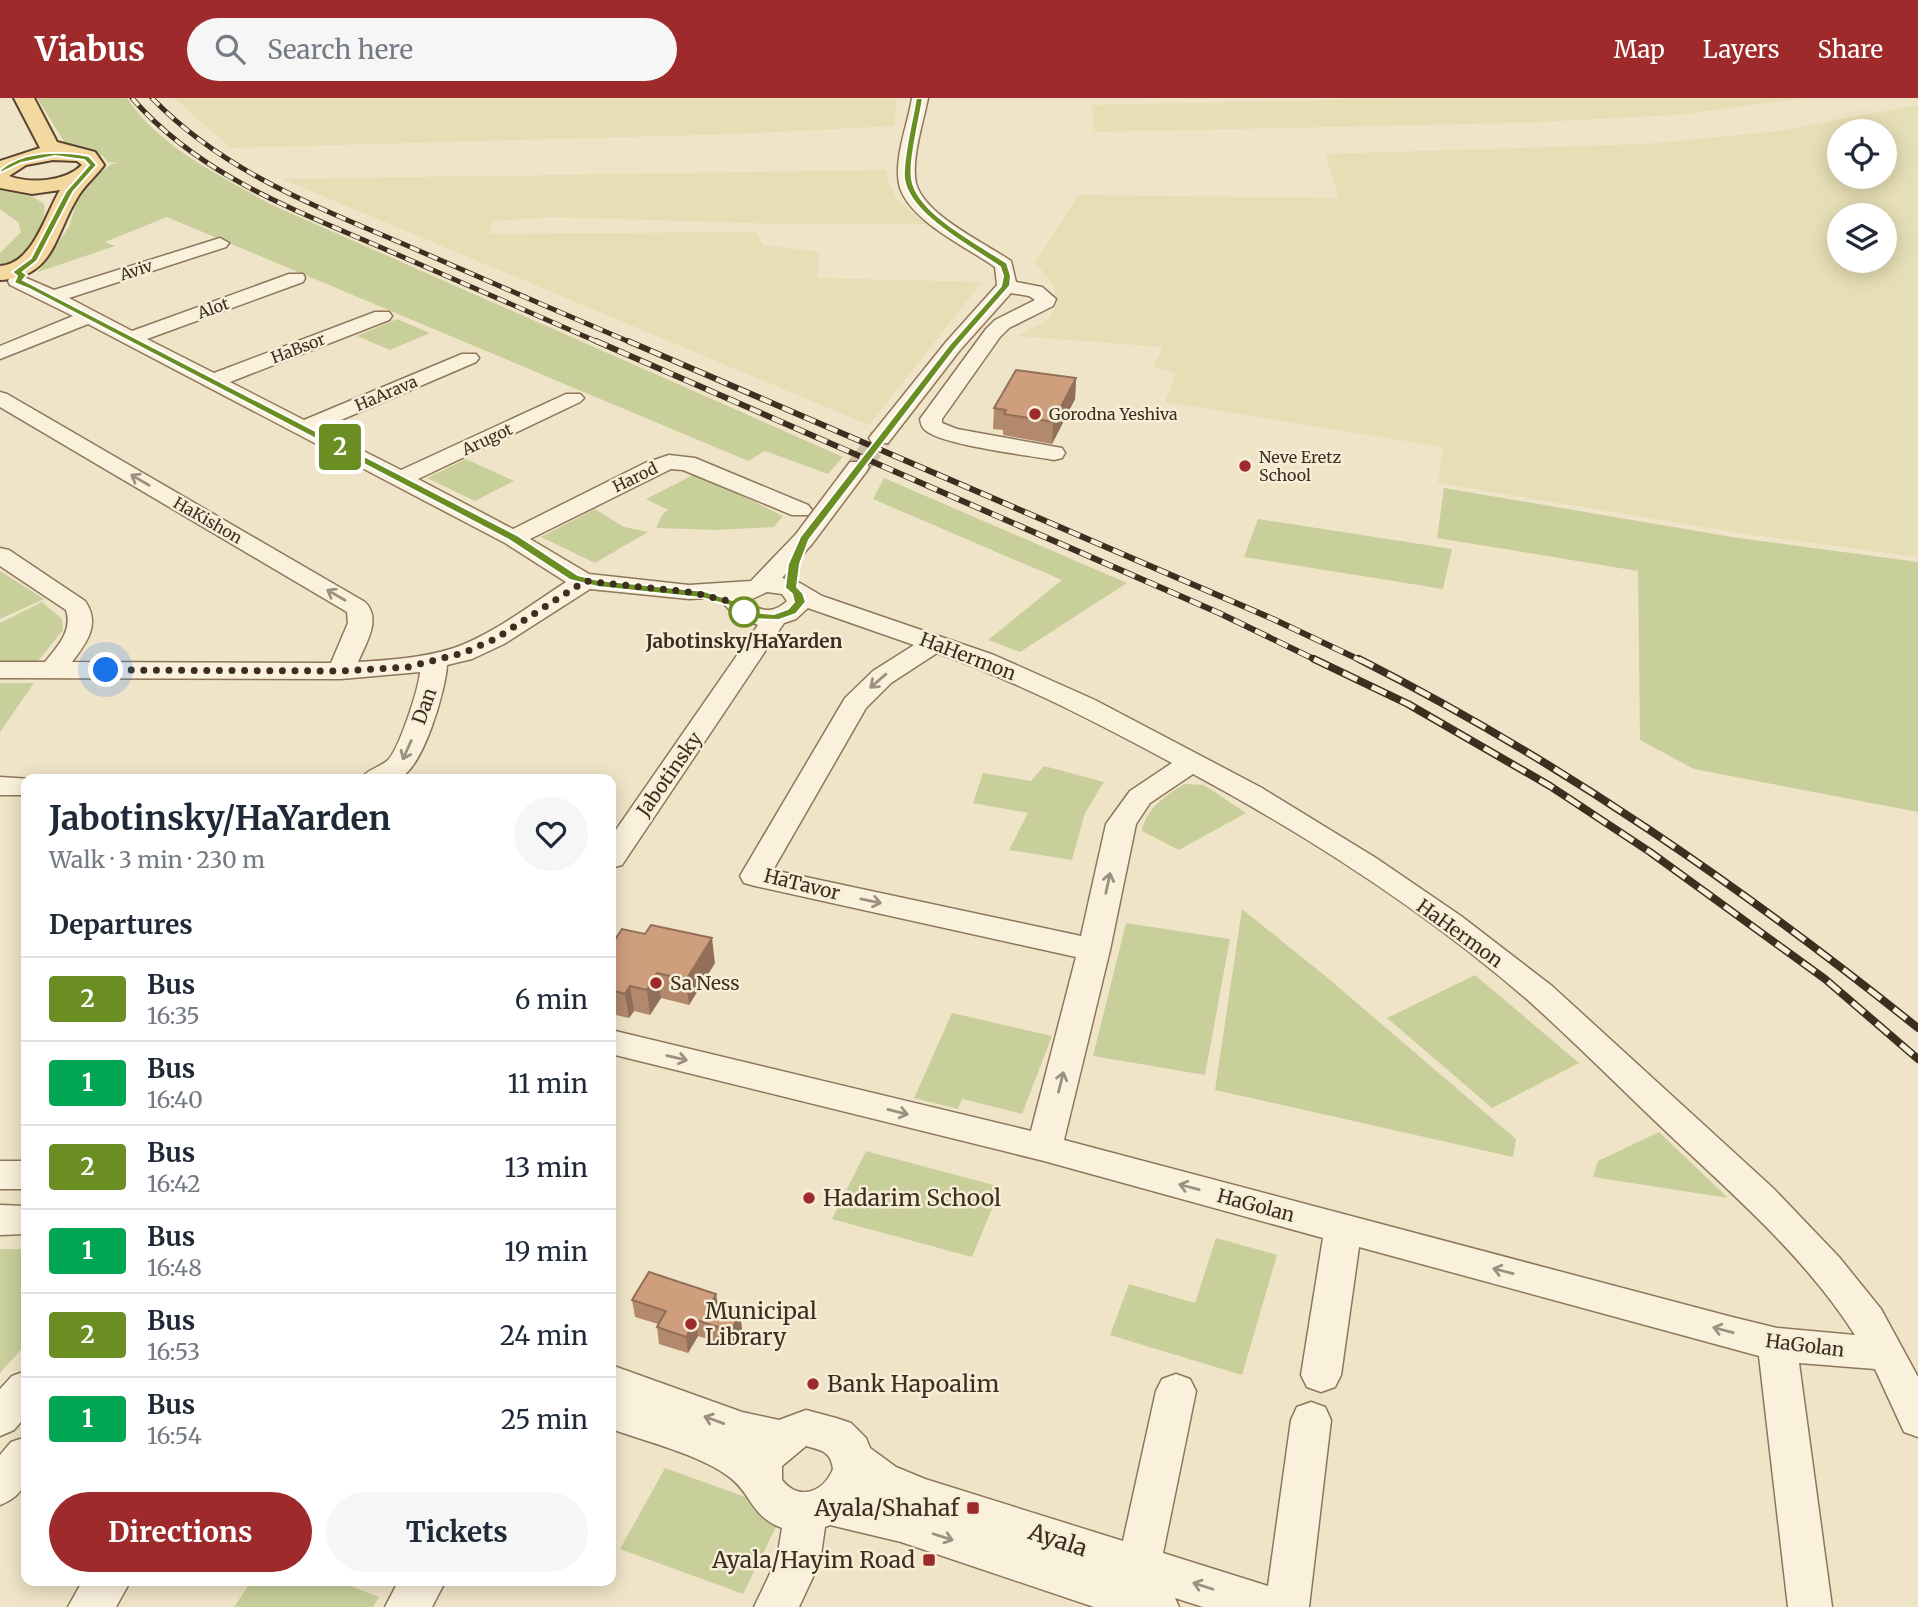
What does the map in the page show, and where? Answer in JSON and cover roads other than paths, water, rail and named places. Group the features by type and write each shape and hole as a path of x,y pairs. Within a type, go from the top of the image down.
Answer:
{"main road":[{"path":"8,278 34,260 70,191 93,165 92,161 49,146 24,98"},
{"path":"6,176 19,157 20,143"},
{"path":"6,176 30,158 67,154"},
{"path":"6,176 59,183 86,173"},
{"path":"6,176 55,193 62,204 60,212"}],"street":[{"path":"880,438 971,324 1006,286 1004,265 931,215 913,196 907,176 920,98"},
{"name":"Aviv","path":"52,297 220,243"},
{"path":"8,278 89,316 513,538 574,577 585,581 748,597"},
{"name":"Alot","path":"131,338 296,278"},
{"path":"1006,286 1035,291 1046,299 1046,302 1002,324 993,333 931,419 932,426 951,435 1054,453"},
{"path":"0,353 89,316"},
{"name":"HaBsor","path":"213,381 382,316"},
{"name":"HaArava","path":"303,428 469,358"},
{"name":"HaKishon","path":"0,398 356,607 360,611 361,623 341,671"},
{"name":"Arugot","path":"400,479 573,398"},
{"name":"Harod","path":"513,538 661,464 675,461 687,463 800,510"},
{"name":"Jabotinsky","path":"704,725 739,635 748,597 804,539 858,467"},
{"name":"Jabotinsky","path":"616,851 780,616 800,602 794,590 794,564 804,539"},
{"path":"0,555 76,606 81,613 81,628 53,670"},
{"name":"Dan","path":"387,774 399,765 407,754 433,680 433,663 505,634 585,581"},
{"name":"HaHermon","path":"867,619 822,614 757,617 748,597 794,590 813,601 867,619 985,661 1085,706 1252,794 1365,865 1450,923 1541,994 1770,1208 1826,1268 1867,1320 1887,1354 1918,1419"},
{"name":"HaTavor","path":"935,643 882,677 855,704 755,876 1094,950"},
{"path":"0,670 341,671 433,663"},
{"path":"1044,1148 1094,950 1121,824 1140,797 1193,762"},
{"path":"0,786 21,786"},
{"name":"HaGolan","path":"616,1043 1044,1148 1777,1344 1887,1354"},
{"path":"0,1175 21,1175"},
{"path":"0,1220 21,1220"},
{"path":"1321,1375 1343,1228"},
{"path":"1777,1344 1810,1607"},
{"path":"616,1384 742,1430 779,1438"},
{"path":"1139,1566 1176,1391"},
{"path":"0,1418 21,1394"},
{"path":"616,1413 726,1453 760,1478 764,1489 780,1506 818,1509 842,1497 850,1485 853,1459 844,1442 820,1429 799,1430 779,1438 764,1455 760,1478"},
{"path":"1287,1607 1311,1420"},
{"name":"Ayala","path":"853,1459 881,1479 919,1496 1268,1607"},
{"path":"0,1486 21,1461"},
{"path":"776,1607 798,1562 818,1509"},
{"name":"Ayala","path":"818,1509 901,1522 1084,1596 1157,1607"},
{"path":"90,1607 105,1586"},
{"path":"407,1607 420,1586"}],"tunnel":[{"path":"858,467 880,438"}],"railway":[{"path":"132,98 158,125 186,148 279,203 600,343"},
{"path":"152,98 179,124 209,146 272,185 339,217 632,343"},
{"path":"596,341 1219,613 1318,661"},
{"path":"628,341 1273,619 1362,661"},
{"path":"1314,659 1408,704 1550,786 1650,852 1825,979 1918,1059"},
{"path":"1359,659 1506,740 1648,829 1785,925 1918,1028"}],"place":[{"name":"Gorodna Yeshiva","path":"1035,414"},
{"name":"Neve Eretz School","path":"1245,466"},
{"name":"Jabotinsky/HaYarden","path":"744,612"},
{"name":"Sa Ness","path":"656,983"},
{"name":"Hadarim School","path":"809,1198"},
{"name":"Municipal Library","path":"691,1324"},
{"name":"Bank Hapoalim","path":"813,1384"},
{"name":"Ayala/Shahaf","path":"973,1508"},
{"name":"Ayala/Hayim Road","path":"929,1560"}]}
